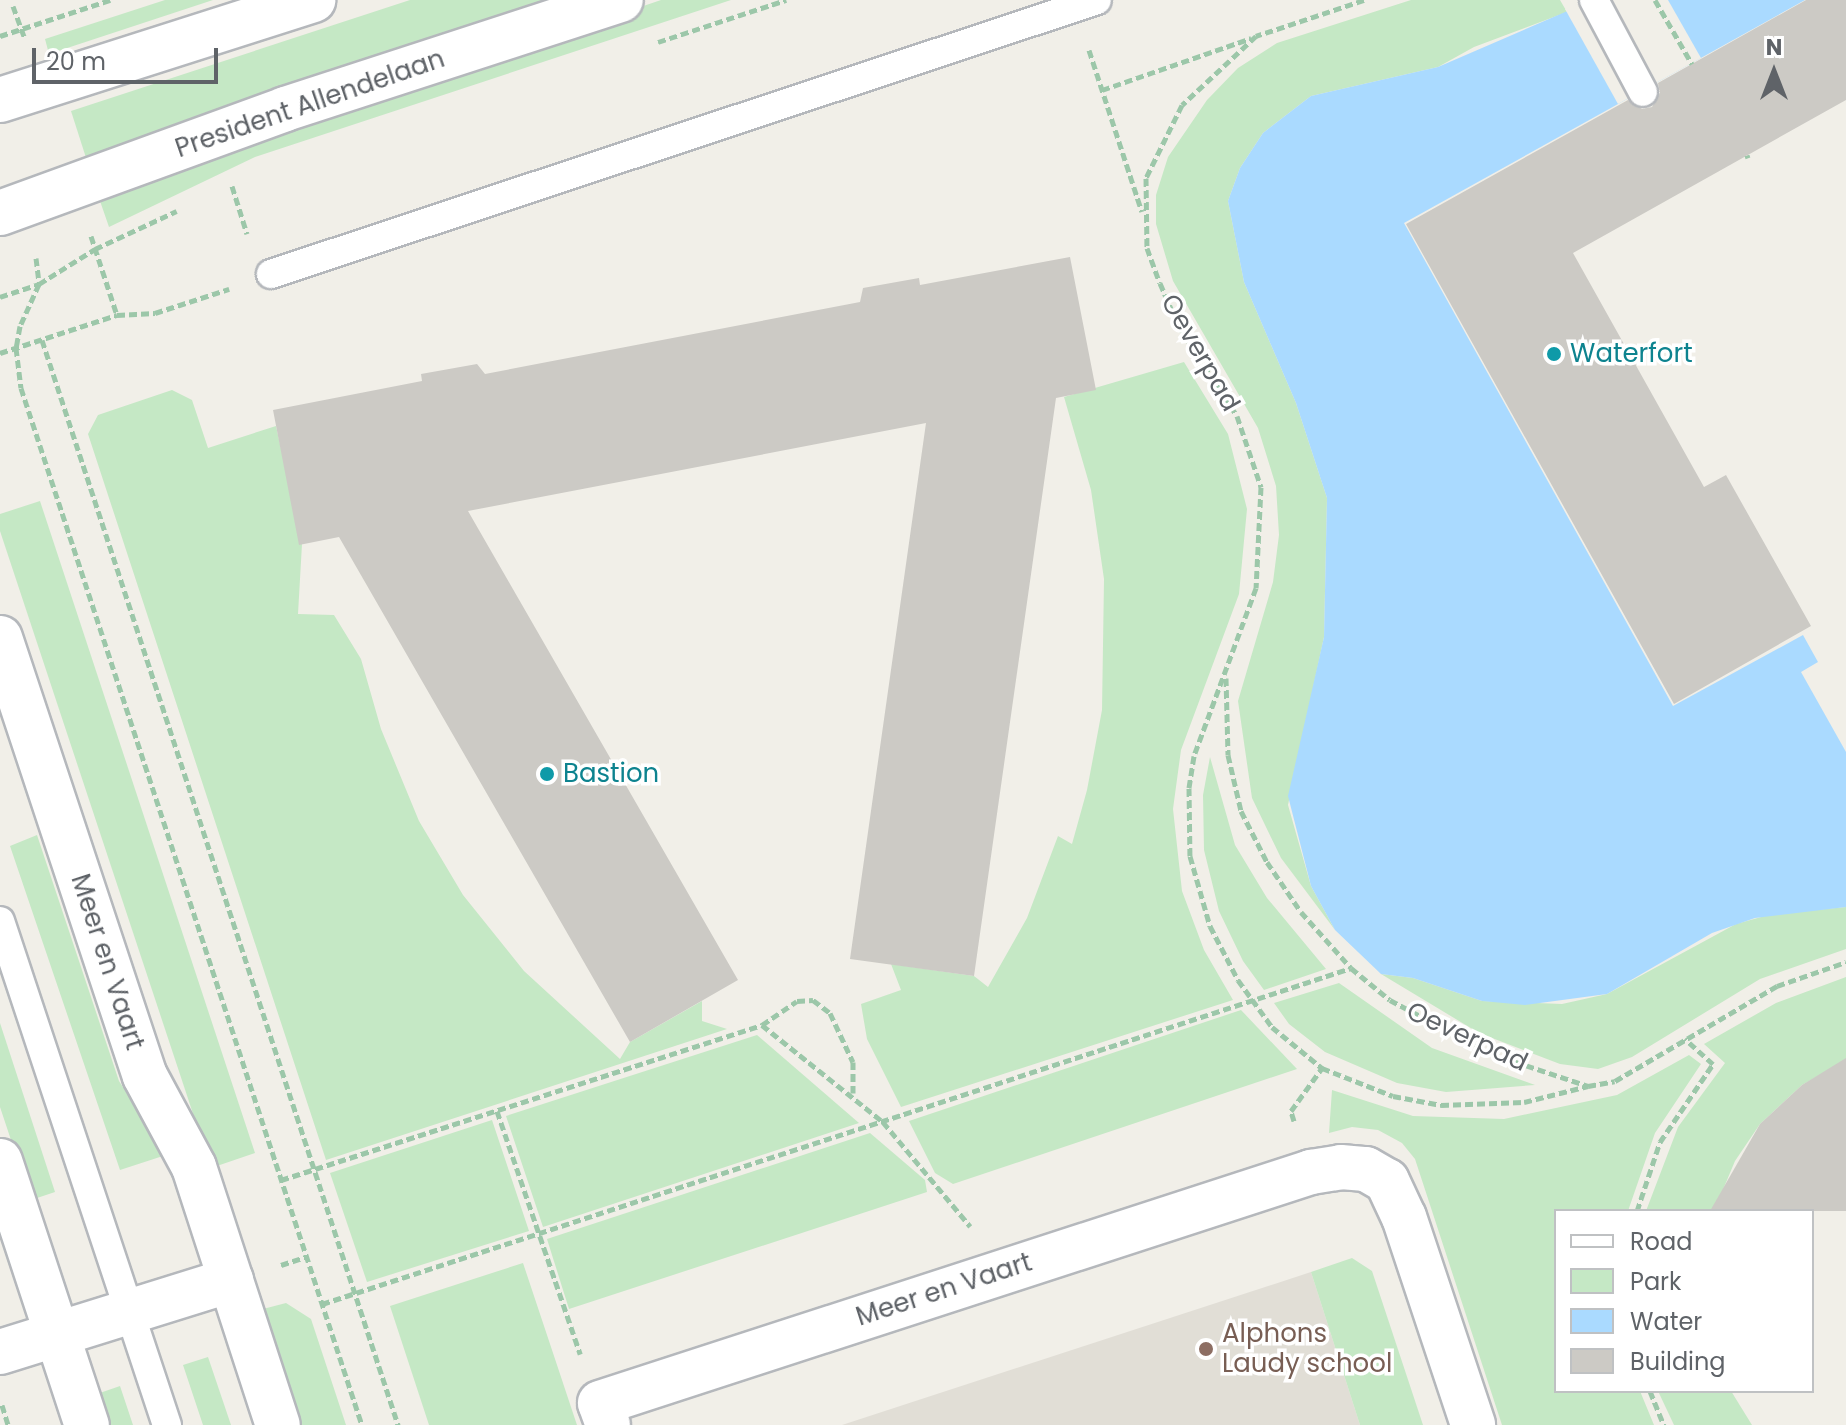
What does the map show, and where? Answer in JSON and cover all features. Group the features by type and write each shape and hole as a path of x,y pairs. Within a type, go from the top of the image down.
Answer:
{"main road":[{"path":"0,100 313,0"},
{"name":"President Allendelaan","path":"11,209 285,109 621,0"},
{"name":"Meer en Vaart","path":"0,638 145,1076 194,1167 278,1425"},
{"path":"0,1161 87,1425"},
{"name":"Meer en Vaart","path":"604,1414 986,1276 1311,1172 1366,1169 1387,1181 1404,1217 1473,1425"},
{"path":"0,1352 231,1280"}],"lane":[{"path":"1594,0 1643,92"},
{"path":"258,279 1082,2"},
{"path":"0,921 167,1425"}],"path":[{"path":"0,36 110,0"},
{"name":"Oeverpad","path":"1364,0 1256,36 1182,105 1146,178 1143,215 1160,283 1178,325 1237,416 1261,487 1256,588 1194,756 1187,823 1190,856 1210,926 1272,1027 1322,1068 1393,1096 1441,1105 1524,1102 1615,1081 1777,986 1846,962"},
{"path":"1655,0 1692,64"},
{"path":"1082,2 1102,90 1143,215"},
{"path":"1102,90 1256,36"},
{"path":"11,209 39,284 20,326 16,348 21,388 362,1425"},
{"path":"0,353 117,315 155,313 258,279"},
{"path":"0,297 39,284"},
{"path":"42,340 398,1425"},
{"name":"Oeverpad","path":"1226,674 1228,755 1241,811 1267,862 1301,912 1351,968 1429,1024 1492,1054 1588,1086"},
{"path":"322,1304 1351,968"},
{"path":"281,1180 762,1025 797,1001 813,1000 830,1013 853,1062 853,1093"},
{"path":"762,1025 827,1081 853,1093 883,1122 969,1223 986,1276"},
{"path":"1638,1209 1660,1142 1713,1064 1685,1039"},
{"path":"497,1111 562,1311 604,1414"},
{"path":"1651,1393 1664,1425"},
{"path":"0,1400 8,1425"}],"shaded area":[{"name":"Alphons Laudy school","path":"1311,1272 1360,1425 842,1425"}],"green space":[{"path":"165,0 213,0 49,54 45,39"},
{"path":"410,0 564,0 88,164 71,111"},
{"path":"661,0 731,0 255,157 109,227 100,201 257,138"},
{"path":"1411,0 1560,0 1567,12 1474,47 1438,67 1311,96 1263,133 1240,168 1228,201 1244,282 1296,403 1327,498 1324,637 1288,805 1311,886 1335,930 1281,858 1252,798 1238,701 1273,582 1279,535 1276,486 1258,428 1173,281 1156,224 1156,195 1168,157 1207,100 1238,68 1277,43"},
{"path":"1184,362 1228,434 1247,509 1239,594 1181,750 1173,809 1182,891 1204,950 1233,1000 901,1107 867,1039 861,1004 901,990 891,964 974,976 988,987 1027,918 1058,836 1072,844 1087,790 1102,710 1104,579 1091,490 1064,397"},
{"path":"172,390 192,400 208,448 276,426 302,544 298,614 334,615 361,659 381,729 419,821 463,895 524,971 620,1059 630,1042 702,1001 702,1021 727,1029 326,1160 88,434 98,415"},
{"path":"40,501 255,1153 211,1168 0,531 0,514"},
{"path":"1210,757 1235,845 1267,898 1326,969 1264,990 1243,961 1219,911 1204,850 1203,795"},
{"path":"37,835 119,1081 166,1155 120,1170 10,846"},
{"path":"1846,907 1846,949 1760,979 1632,1057 1598,1069 1560,1064 1479,1033 1381,974 1413,978 1482,1001 1562,1004 1607,994 1736,924 1772,914"},
{"path":"1846,977 1846,1060 1802,1085 1760,1124 1735,1161 1715,1209 1647,1209 1678,1127 1725,1063 1704,1044 1776,1003"},
{"path":"1339,983 1432,1048 1535,1085 1446,1092 1397,1083 1325,1052 1289,1024 1274,1003"},
{"path":"1241,1010 1297,1069 953,1184 935,1173 909,1121"},
{"path":"0,1023 55,1192 31,1200 0,1107"},
{"path":"757,1035 859,1123 543,1227 506,1116"},
{"path":"1689,1055 1701,1064 1655,1133 1629,1209 1554,1209 1554,1393 1641,1393 1654,1425 1502,1425 1415,1159 1402,1143 1378,1130 1352,1127 1329,1133 1332,1090 1413,1116 1504,1119 1617,1095"},
{"path":"492,1120 529,1231 367,1282 330,1173"},
{"path":"870,1133 925,1180 927,1192 569,1309 547,1239"},
{"path":"1352,1258 1372,1271 1423,1425 1360,1425 1311,1272"},
{"path":"523,1263 577,1425 429,1425 390,1306"},
{"path":"286,1303 311,1319 346,1425 295,1425 263,1309"},
{"path":"208,1357 231,1425 203,1425 183,1365"},
{"path":"120,1386 133,1425 104,1425 94,1395"},
{"path":"1659,1393 1732,1393 1752,1425 1674,1425"}],"water":[{"path":"1593,0 1805,0 1404,223 1673,706 1803,635 1818,662 1801,672 1846,752 1846,907 1755,918 1712,933 1607,994 1525,1005 1482,1001 1413,978 1381,974 1335,930 1311,886 1288,796 1324,637 1327,498 1296,403 1244,282 1228,201 1240,168 1263,133 1311,96 1438,67"}],"pier":[{"path":"1583,0 1668,0 1701,58 1618,104 1565,9"}],"building":[{"name":"Waterfort","path":"1806,0 1846,0 1846,100 1573,253 1704,487 1726,475 1811,626 1674,704 1406,224 1628,100 1642,109 1652,107 1660,93 1658,83"},
{"name":"Bastion","path":"1070,257 1096,390 1056,398 974,976 850,959 926,423 468,511 738,980 630,1042 339,537 299,545 273,410 422,381 421,374 477,364 485,374 860,302 863,288 919,278 920,285"},
{"path":"1846,1058 1846,1211 1711,1209 1760,1124 1802,1085"}],"place":[{"name":"Waterfort","path":"1554,354"},
{"name":"Bastion","path":"547,774"},
{"name":"Alphons Laudy school","path":"1206,1349"}]}
